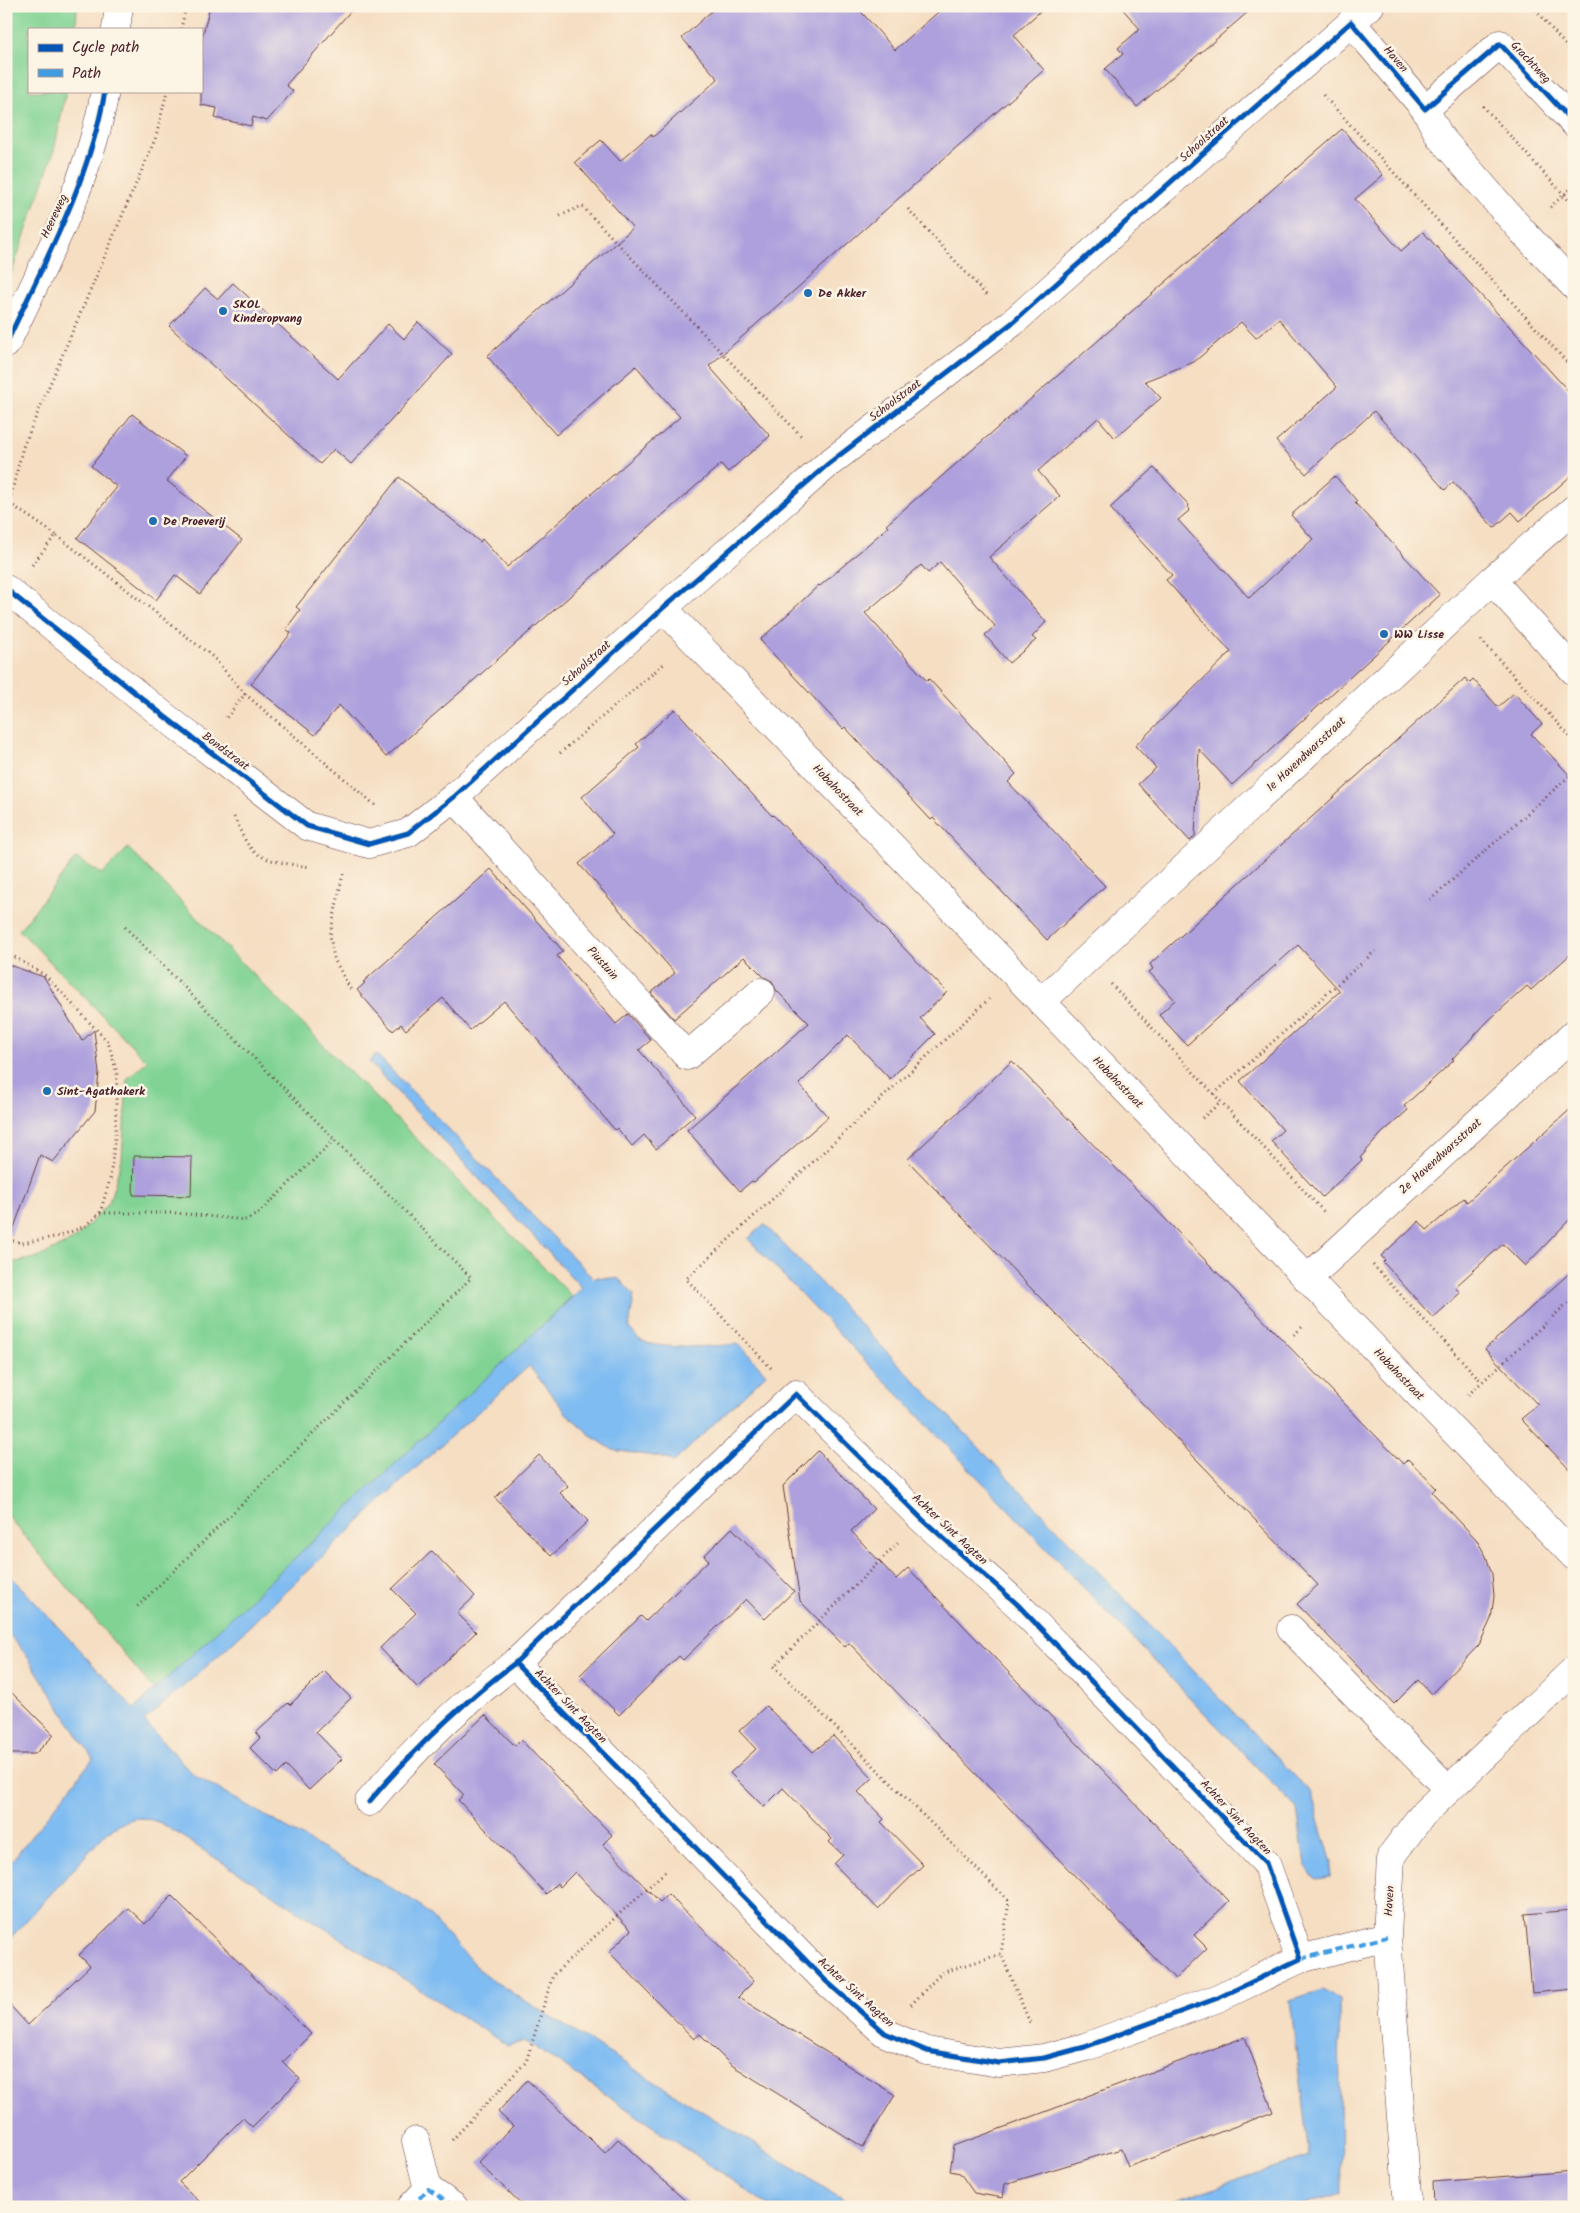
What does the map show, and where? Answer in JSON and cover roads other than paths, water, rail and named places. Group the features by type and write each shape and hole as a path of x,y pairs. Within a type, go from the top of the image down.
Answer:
{"street":[{"path":"116,28 120,6"},
{"name":"Schoolstraat","path":"454,797 663,608 828,464 1012,323 1360,14"},
{"name":"Haven","path":"1360,14 1425,109 1440,136 1523,232 1574,286"},
{"name":"Grachtweg","path":"1425,109 1500,44 1574,123"},
{"name":"Heereweg","path":"6,344 75,195 101,114 105,92"},
{"name":"1e Havendwarsstraat","path":"1041,1002 1492,580 1574,509"},
{"path":"1492,580 1574,671"},
{"name":"Bondstraat","path":"9,590 203,746 307,826 369,844 408,833 454,797"},
{"name":"Hobahostraat","path":"663,608 1574,1556"},
{"name":"Piustuin","path":"454,797 687,1056 761,992"},
{"name":"2e Havendwarsstraat","path":"1306,1279 1574,1034"},
{"name":"Achter Sint Aagten","path":"1300,1959 1266,1863 1017,1604 922,1519 796,1394 515,1663 826,1981 884,2033 927,2051 999,2063 1044,2058 1085,2047 1218,1998 1300,1959 1387,1937"},
{"path":"1291,1629 1448,1789"},
{"path":"369,1802 400,1764 490,1682 515,1663"},
{"name":"Haven","path":"1408,2207 1387,1937 1391,1856 1422,1814 1574,1670"},
{"path":"416,2141 421,2188 454,2207"}],"water":[{"path":"376,1054 594,1279 597,1277 619,1279 634,1295 629,1328 640,1340 660,1346 674,1347 739,1344 766,1374 674,1462 661,1457 613,1450 593,1437 567,1414 529,1366 406,1477 218,1656 144,1721 194,1775 419,1904 484,1975 855,2207 771,2207 536,2047 522,2042 508,2046 161,1823 152,1820 133,1819 121,1823 107,1832 6,1943 6,1868 93,1759 25,1653 6,1631 6,1571 134,1709 582,1288 369,1062"},
{"path":"764,1224 1311,1793 1332,1863 1330,1877 1317,1879 1305,1865 1297,1809 748,1239"},
{"path":"1322,1990 1339,1999 1341,2193 1296,2207 1155,2207 1309,2156 1290,2000"}],"place":[{"name":"De Akker","path":"808,293"},
{"name":"SKOL Kinderopvang","path":"223,311"},
{"name":"De Proeverij","path":"153,521"},
{"name":"WW Lisse","path":"1384,634"},
{"name":"Sint-Agathakerk","path":"47,1091"}]}
